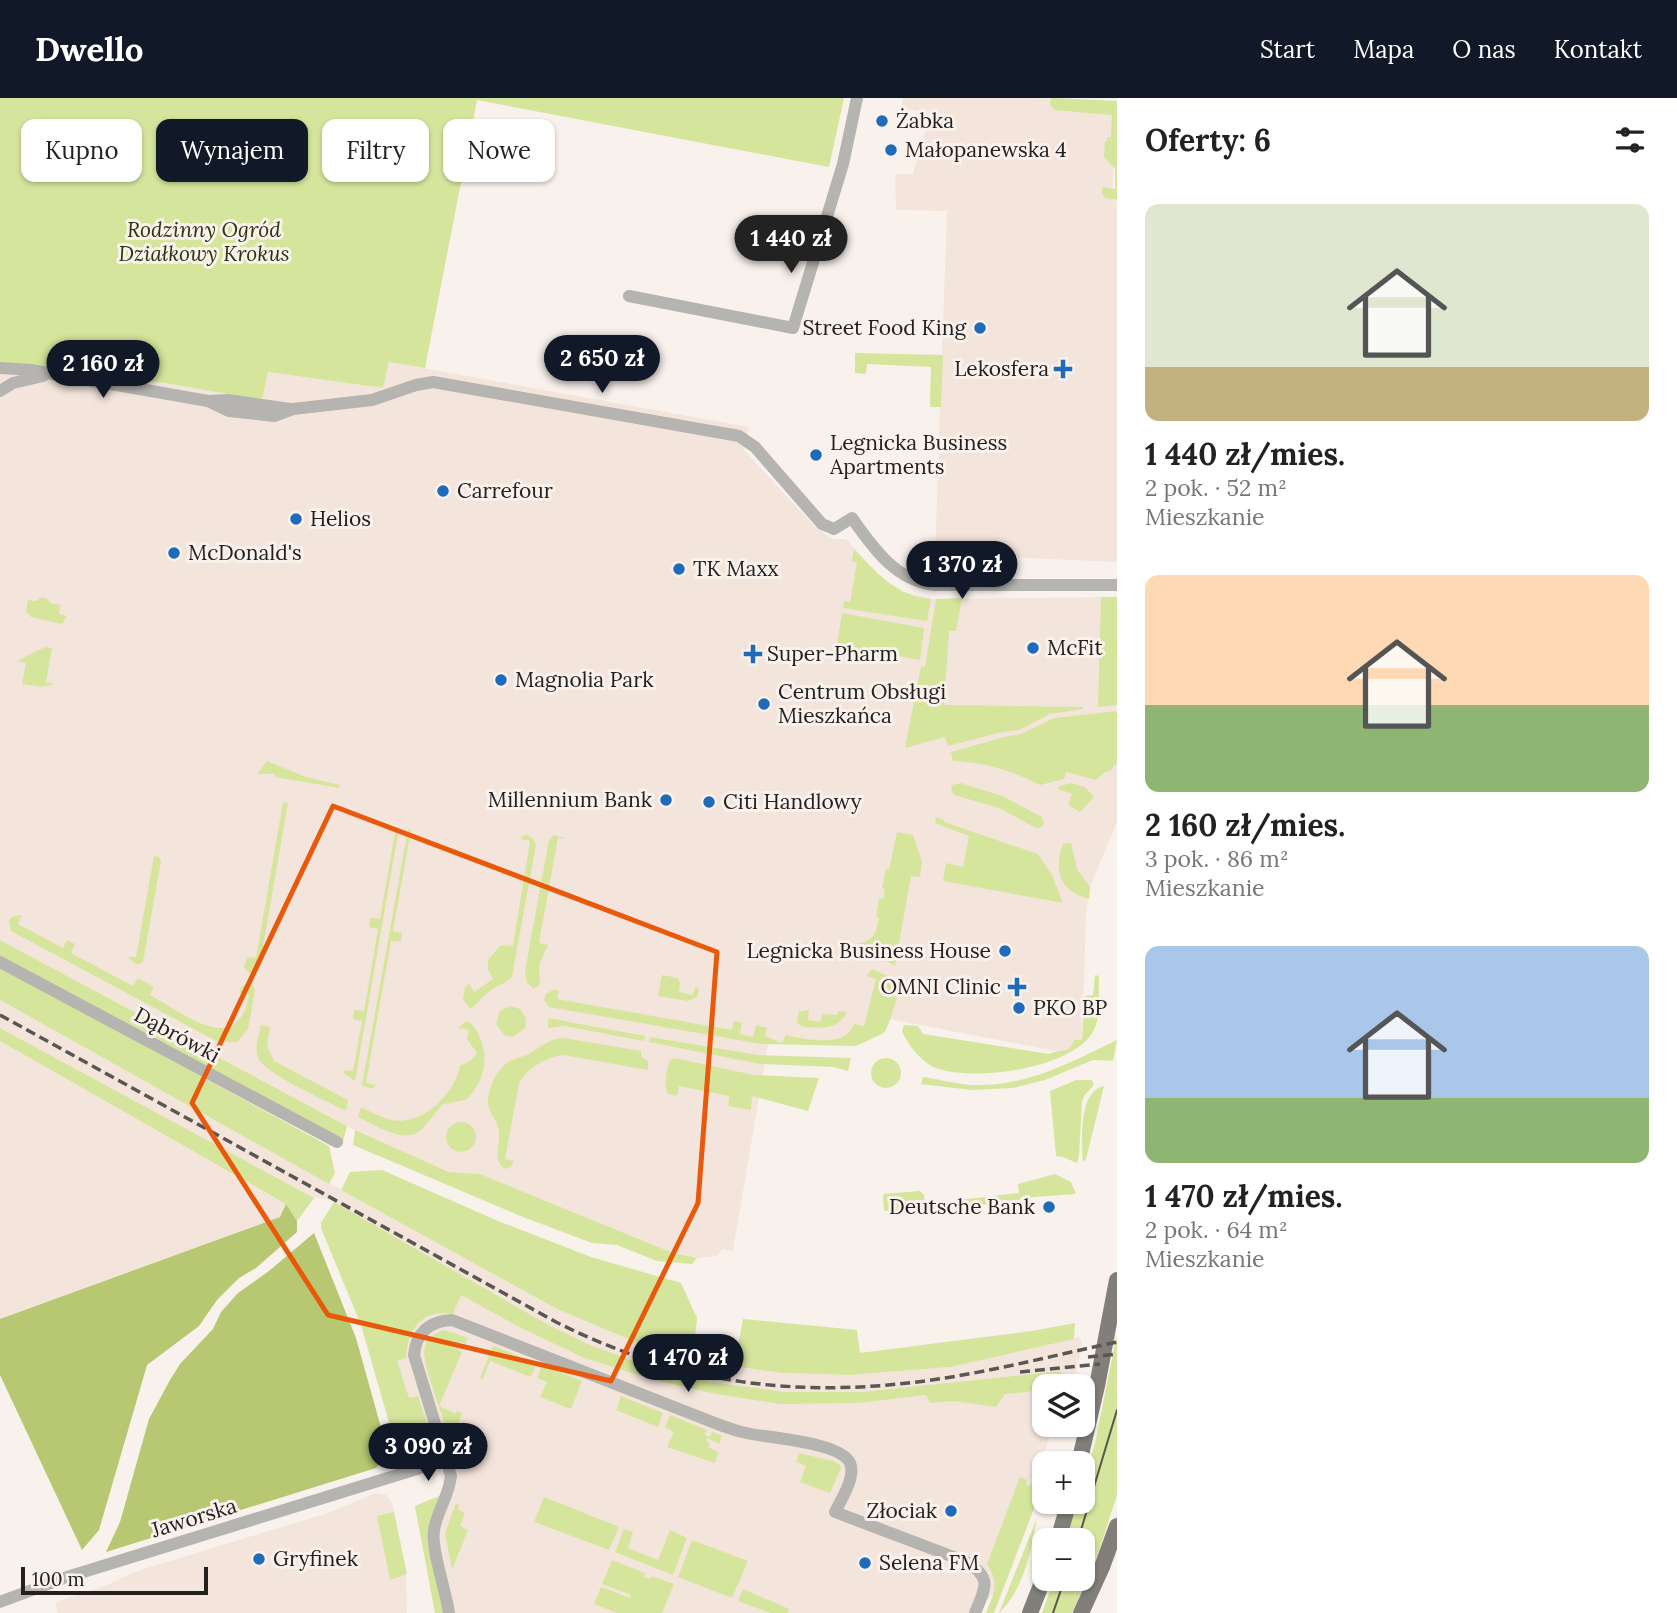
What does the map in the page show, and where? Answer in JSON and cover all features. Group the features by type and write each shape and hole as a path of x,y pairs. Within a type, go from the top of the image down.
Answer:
{"main road":[{"path":"1082,1451 1117,1280"},
{"path":"1081,1613 1112,1557 1117,1526"},
{"path":"1030,1613 1039,1591"}],"street":[{"path":"629,296 793,328 844,164 857,98"},
{"path":"0,368 31,370 208,401 229,411 274,416 293,409 372,400 433,382 739,436 755,447 822,524 834,529 852,518 893,568 913,581 935,585 1117,585"},
{"path":"0,391 13,383 50,375"},
{"name":"Dąbrówki","path":"0,962 337,1142"},
{"path":"449,1613 434,1529 450,1488 451,1476 414,1355 415,1344 424,1329 442,1321 452,1321 720,1425 745,1433 828,1448 845,1455 851,1464 851,1474 835,1512 967,1562 980,1570 985,1580 984,1589 975,1613"},
{"name":"Jaworska","path":"0,1602 67,1577 446,1460"}],"highlighted area":[{"path":"333,806 717,952 698,1203 611,1381 328,1315 192,1103"}],"shaded area":[{"path":"903,98 1029,98 1116,103 1112,200 1117,201 1117,562 935,554 947,211 896,210 895,174 913,174 930,115 902,107"},
{"path":"0,347 87,370 262,400 268,372 383,388 389,362 749,427 744,450 815,527 833,539 846,539 882,579 900,591 933,599 1117,597 1117,822 1090,887 1086,912 1082,1043 1066,1053 889,1019 871,1037 856,1045 768,1043 733,1251 723,1249 716,1256 697,1258 673,1253 480,1174 449,1172 355,1130 0,940"},
{"path":"0,1000 557,1309 633,1341 712,1363 782,1373 851,1375 950,1367 1080,1337 1082,1346 1079,1347 1081,1354 1077,1371 1075,1374 1061,1374 1061,1371 861,1392 786,1392 710,1382 659,1370 592,1346 547,1324 334,1202 314,1198 0,1028"},
{"path":"0,1041 286,1204 280,1217 0,1319"},
{"path":"372,1245 519,1327 584,1358 647,1378 780,1404 976,1390 1032,1389 1032,1437 1049,1437 1045,1451 1032,1451 1032,1494 1007,1576 979,1613 445,1613 429,1542 444,1483 432,1457 402,1440"},
{"path":"375,1493 386,1495 392,1503 406,1573 407,1613 58,1613 55,1602 105,1586 134,1572 331,1512"}],"green space":[{"name":"Rodzinny Ogród Działkowy Krokus","path":"0,98 844,98 829,167 477,100 473,119 443,119 443,182 461,182 425,368 389,362 383,388 268,372 262,400 164,383 0,363"},
{"path":"1051,98 1117,101 1117,200 1105,198 1102,193 1102,187 1115,189 1115,169 1104,157 1105,141 1107,137 1111,137 1112,115 1055,110 1050,105"},
{"path":"855,353 943,355 941,407 930,407 931,367 867,364 866,374 855,373"},
{"path":"854,549 897,588 908,594 931,599 927,621 843,608 844,601 850,602 857,563 852,561"},
{"path":"42,597 50,603 60,605 59,614 67,616 62,624 31,617 26,611 28,600 36,601"},
{"path":"1101,597 1117,597 1117,705 1098,707"},
{"path":"962,598 956,631 949,631 944,705 1083,709 1050,714 1019,730 948,746 945,737 905,748 921,666 925,667 936,599"},
{"path":"842,613 924,628 920,660 837,645"},
{"path":"45,647 52,648 46,682 55,684 42,687 22,684 26,663 17,661"},
{"path":"1117,711 1117,763 1096,780 1066,772 1064,779 1040,785 998,768 953,761 951,752 1021,734 1054,718"},
{"path":"267,761 306,777 340,785 339,788 275,777 275,774 257,774"},
{"path":"961,783 1002,796 1042,817 1044,824 1036,828 999,808 954,795 952,785"},
{"path":"1071,783 1085,787 1094,797 1080,812 1068,805 1072,794 1058,789 1059,786"},
{"path":"283,802 288,803 259,970 254,974 244,967 247,957 256,958"},
{"path":"936,817 1038,854 1052,875 1063,903 943,881 946,863 963,867 969,836 935,823"},
{"path":"396,827 399,828 355,1081 343,1073 344,1070 353,1071 362,1021 353,1019 354,1010 364,1011 378,929 369,927 370,918 380,919"},
{"path":"408,829 411,830 393,931 402,933 401,942 391,941 366,1083 376,1085 372,1089 362,1085"},
{"path":"897,832 913,835 922,861 920,877 911,876 895,966 857,945 871,939 875,932 879,918 876,917 879,898 883,899 885,889 882,888 886,869 889,870"},
{"path":"528,835 536,845 512,976 470,1009 463,999 465,987 469,984 474,992 493,979 488,969 488,960 501,945 513,946 530,841 521,839 522,836"},
{"path":"554,835 567,839 558,838 539,943 548,945 539,965 540,984 534,989 527,983 525,971 549,840"},
{"path":"1071,843 1077,869 1090,887 1089,899 1071,891 1061,879 1060,854 1063,844"},
{"path":"154,856 161,861 143,962 137,965 127,957 136,957"},
{"path":"22,915 18,924 63,948 67,940 75,944 71,953 133,986 138,978 154,987 150,995 208,1026 221,1028 233,1025 243,1014 249,995 240,993 241,987 252,985 255,990 248,1029 237,1042 218,1042 11,931 9,921 13,916"},
{"path":"0,940 347,1126 343,1142 0,957"},
{"path":"0,967 329,1146 335,1173 329,1184 0,1000"},
{"path":"872,969 888,976 895,986 897,998 884,1033 856,1046 761,1044 549,1007 544,1000 546,994 559,990 557,999 732,1030 734,1021 742,1023 740,1034 753,1037 756,1025 767,1028 765,1036 782,1043 786,1035 813,1040 834,1040 850,1032 854,1024 864,1026 876,979 866,976"},
{"path":"662,975 678,978 679,992 692,995 696,986 699,990 697,997 688,1001 658,996"},
{"path":"1095,975 1099,976 1099,1004 1094,1030 1083,1043 1044,1063 995,1073 950,1072 933,1067 923,1060 902,1031 904,1025 918,1026 923,1034 1049,1054 1064,1050 1070,1047 1074,1040 1082,1040 1085,996 1093,995"},
{"path":"510,1006 520,1009 526,1018 525,1028 513,1037 504,1035 496,1024 500,1011"},
{"path":"809,1011 808,1020 821,1022 822,1014 837,1015 838,1011 847,1012 834,1025 815,1028 801,1026 797,1022 799,1012"},
{"path":"548,1018 645,1036 644,1041 564,1026 548,1028"},
{"path":"466,1021 479,1035 484,1063 481,1079 466,1100 443,1104 427,1124 414,1134 398,1135 358,1117 361,1107 388,1119 404,1121 426,1113 436,1105 452,1087 460,1066 470,1061 477,1053 467,1039 469,1030 458,1028"},
{"path":"261,1025 270,1027 267,1046 274,1061 348,1100 346,1111 297,1087 263,1064 256,1050"},
{"path":"0,1028 314,1198 297,1221 286,1204 0,1041"},
{"path":"650,1037 758,1055 851,1058 848,1071 833,1067 760,1064 649,1042"},
{"path":"564,1038 641,1051 641,1057 648,1061 648,1070 563,1055 538,1064 519,1083 505,1159 514,1161 511,1167 505,1169 498,1157 499,1130 488,1103 494,1079 510,1061 550,1041"},
{"path":"1117,1040 1113,1061 1093,1060 1045,1080 1013,1088 972,1090 921,1084 923,1077 972,1085 992,1085 1029,1078"},
{"path":"674,1058 754,1075 819,1078 808,1111 752,1096 751,1110 728,1106 729,1096 679,1086 677,1096 668,1094 666,1073 669,1061"},
{"path":"886,1058 897,1062 901,1073 897,1084 886,1088 875,1084 871,1073 875,1062"},
{"path":"1076,1080 1092,1080 1094,1085 1082,1102 1077,1163 1056,1156 1050,1091"},
{"path":"1104,1086 1083,1162 1082,1130 1086,1107 1096,1090"},
{"path":"461,1122 472,1126 476,1137 472,1148 461,1152 450,1148 446,1137 450,1126"},
{"path":"355,1130 449,1172 480,1174 673,1253 697,1258 692,1264 657,1261 617,1245 592,1243 523,1217 353,1145"},
{"path":"382,1170 498,1221 591,1257 681,1283 697,1318 694,1347 736,1356 743,1319 857,1330 860,1353 1075,1323 1074,1339 950,1367 851,1375 782,1373 712,1363 633,1341 557,1309 341,1190 350,1172"},
{"path":"1055,1174 1071,1182 1076,1194 1020,1198 1020,1202 884,1211 883,1194 920,1191 924,1195 925,1204 1019,1193 1018,1184"},
{"path":"334,1202 547,1324 592,1346 659,1370 710,1382 786,1392 861,1392 1032,1374 1032,1391 1005,1394 996,1407 954,1401 930,1403 926,1395 857,1403 780,1404 711,1393 647,1378 584,1358 461,1295 453,1314 432,1315 418,1323 410,1338 406,1358 397,1361 409,1398 418,1396 436,1449 427,1460 414,1461 399,1454 397,1450 361,1325 321,1223"},
{"path":"286,1204 297,1221 297,1232 256,1268 239,1278 217,1300 199,1326 147,1365 99,1530 82,1550 0,1375 0,1319 280,1217"},
{"path":"314,1233 356,1338 387,1456 376,1468 106,1552 120,1522 149,1419 180,1364 213,1329 221,1312 238,1293"},
{"path":"445,1330 468,1338 465,1344 460,1342 457,1349 462,1352 439,1406 462,1413 451,1442 431,1383 424,1352 431,1337"},
{"path":"1117,1334 1117,1495 1095,1560 1095,1528 1070,1528 1074,1514 1095,1514 1095,1451 1093,1451"},
{"path":"493,1346 537,1363 531,1377 490,1361 483,1379 480,1378"},
{"path":"542,1365 582,1381 571,1409 540,1397 547,1382 537,1378"},
{"path":"1061,1371 1062,1374 1032,1374"},
{"path":"621,1396 663,1413 658,1427 616,1410"},
{"path":"670,1415 707,1430 704,1435 710,1437 712,1432 722,1436 719,1444 707,1438 706,1440 710,1444 708,1447 718,1452 715,1463 667,1447 674,1432 665,1427"},
{"path":"799,1453 840,1465 830,1493 800,1482 806,1466 796,1462"},
{"path":"1020,1477 1027,1480 1026,1485 1030,1486 1032,1481 1032,1514 994,1613 986,1613 995,1583 987,1564"},
{"path":"443,1496 432,1519 445,1613 435,1613 415,1506"},
{"path":"544,1497 619,1527 609,1550 534,1522"},
{"path":"456,1503 459,1505 458,1510 465,1513 460,1526 468,1530 452,1570 445,1533"},
{"path":"394,1512 407,1574 390,1580 377,1516"},
{"path":"624,1529 633,1532 628,1548 658,1560 670,1530 687,1538 673,1575 615,1552"},
{"path":"1032,1530 1029,1556 1020,1581 1015,1593 999,1613"},
{"path":"692,1540 748,1561 732,1598 678,1577"},
{"path":"612,1560 645,1573 644,1577 650,1579 652,1576 674,1584 662,1613 617,1613 594,1604 601,1587 630,1598 631,1595 602,1584"},
{"path":"743,1589 789,1609 787,1613 770,1613 738,1601"},
{"path":"1050,1591 1082,1591 1072,1613 1042,1613"}],"tram line":[{"path":"1082,1528 1117,1410"},
{"path":"1053,1613 1061,1591"}],"railway":[{"path":"0,1015 556,1322 603,1344 651,1361 698,1374 746,1382 843,1388 945,1378 1117,1342"},
{"path":"1088,1357 1117,1354"},
{"path":"1020,1372 1100,1364"}],"place":[{"name":"Żabka","path":"882,121"},
{"name":"Małopanewska 4","path":"891,150"},
{"name":"Street Food King","path":"980,328"},
{"name":"Lekosfera","path":"1063,369"},
{"name":"Legnicka Business Apartments","path":"816,455"},
{"name":"Carrefour","path":"443,491"},
{"name":"Helios","path":"296,519"},
{"name":"McDonald's","path":"174,553"},
{"name":"TK Maxx","path":"679,569"},
{"name":"McFit","path":"1033,648"},
{"name":"Super-Pharm","path":"753,654"},
{"name":"Magnolia Park","path":"501,680"},
{"name":"Centrum Obsługi Mieszkańca","path":"764,704"},
{"name":"Millennium Bank","path":"666,800"},
{"name":"Citi Handlowy","path":"709,802"},
{"name":"Legnicka Business House","path":"1005,951"},
{"name":"OMNI Clinic","path":"1017,987"},
{"name":"PKO BP","path":"1019,1008"},
{"name":"Deutsche Bank","path":"1049,1207"},
{"name":"Złociak","path":"951,1511"},
{"name":"Gryfinek","path":"259,1559"},
{"name":"Selena FM","path":"865,1563"}]}
